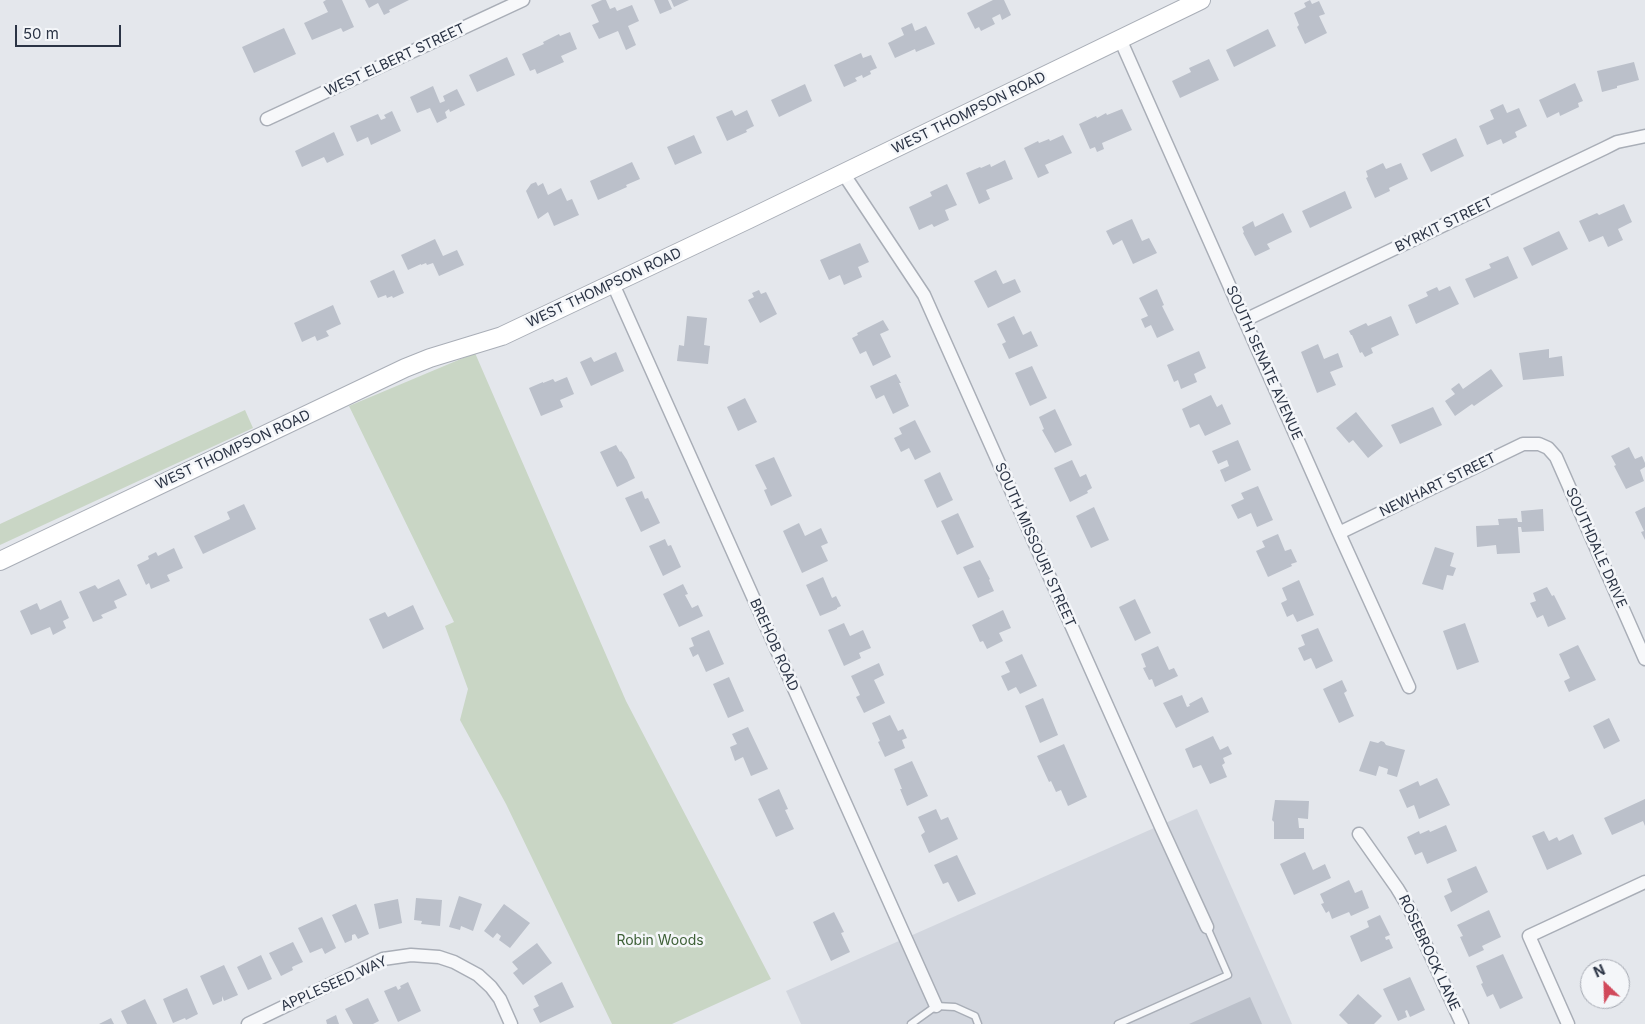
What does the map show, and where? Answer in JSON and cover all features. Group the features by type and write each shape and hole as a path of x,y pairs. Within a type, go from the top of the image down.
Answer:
{"main road":[{"name":"WEST THOMPSON ROAD","path":"0,561 405,368 430,358 502,336 1201,0"}],"street":[{"name":"WEST ELBERT STREET","path":"267,120 523,0"},
{"name":"SOUTH SENATE AVENUE","path":"1120,39 1339,533 1409,686"},
{"name":"BYRKIT STREET","path":"1245,320 1617,142 1645,136"},
{"name":"SOUTH MISSOURI STREET","path":"844,173 924,294 1207,927"},
{"name":"BREHOB ROAD","path":"613,284 936,1006"},
{"name":"NEWHART STREET","path":"1339,533 1523,444 1539,444"},
{"name":"SOUTHDALE DRIVE","path":"1539,444 1548,448 1556,457 1645,659"},
{"name":"ROSEBROCK LANE","path":"1359,834 1408,906 1462,1024"},
{"path":"1568,1024 1529,936 1645,882"},
{"name":"APPLESEED WAY","path":"248,1024 384,959 411,955 439,957 460,965 478,976 491,987 500,999 511,1024"}],"lane":[{"path":"1118,1024 1228,975 1207,927"},
{"path":"911,1024 936,1006 955,1007 975,1016 978,1024"}],"shaded area":[{"path":"1197,809 1292,1024 801,1024 786,991"}],"green space":[{"name":"Robin Woods","path":"475,353 626,701 771,979 672,1024 612,1024 506,804 460,720 468,689 445,626 454,622 349,406"},
{"path":"245,410 253,428 0,545 0,524"}],"building":[{"path":"326,0 342,0 354,27 343,32 341,28 312,40 304,23 328,12 323,2"},
{"path":"365,0 409,0 389,10 390,12 384,15 378,3 369,8"},
{"path":"606,0 610,9 615,7 617,11 632,5 639,21 628,26 636,45 626,50 618,31 599,39 592,25 599,22 591,5"},
{"path":"654,0 668,0 672,9 660,14"},
{"path":"671,0 689,0 674,7"},
{"path":"993,0 1004,0 1011,15 1002,20 1000,14 992,18 995,24 981,31 979,27 975,29 967,13"},
{"path":"1310,0 1312,4 1319,1 1325,14 1319,16 1327,33 1305,44 1297,27 1299,25 1294,13 1306,7 1304,3"},
{"path":"912,23 915,31 926,26 935,44 916,52 915,49 895,58 888,43 904,35 901,28"},
{"path":"284,28 296,54 254,73 242,47"},
{"path":"1268,29 1276,46 1234,67 1226,50"},
{"path":"570,32 577,49 561,56 564,62 537,74 535,69 530,71 522,54 544,44 543,42 559,34 560,36"},
{"path":"861,53 863,58 871,55 877,68 870,71 871,74 863,78 862,75 855,78 857,81 844,87 834,65"},
{"path":"507,57 515,75 477,92 469,75"},
{"path":"1209,59 1219,80 1180,98 1172,81 1191,72 1189,68"},
{"path":"1634,62 1639,80 1602,92 1597,71"},
{"path":"1575,83 1583,101 1578,103 1579,107 1560,116 1559,112 1547,118 1539,100"},
{"path":"805,84 812,101 779,117 771,100"},
{"path":"433,86 440,103 445,101 443,96 457,89 465,105 450,112 449,109 445,112 447,118 437,123 430,108 417,113 410,97"},
{"path":"1503,104 1507,113 1519,108 1527,126 1515,132 1517,137 1503,144 1501,139 1487,145 1479,126 1494,119 1490,110"},
{"path":"1122,109 1132,130 1102,143 1104,149 1097,152 1095,147 1090,149 1079,124 1096,116 1097,118 1106,113 1107,115"},
{"path":"732,110 735,116 747,110 754,126 746,130 747,132 727,141 716,117"},
{"path":"392,111 401,131 371,145 368,137 357,142 350,126 378,114 381,120 386,118 384,115"},
{"path":"334,132 344,155 327,163 324,157 302,167 295,151"},
{"path":"694,135 702,153 675,165 667,147"},
{"path":"1063,135 1072,153 1045,165 1049,173 1038,178 1024,148 1038,141 1039,143 1049,139 1050,141"},
{"path":"1456,138 1464,156 1431,172 1422,154"},
{"path":"1005,160 1013,179 986,190 990,199 979,204 966,173 990,164 991,167"},
{"path":"632,162 640,179 598,200 590,181"},
{"path":"1383,163 1386,169 1401,163 1408,179 1389,188 1390,191 1375,198 1366,178 1368,177 1366,171"},
{"path":"536,182 538,186 543,183 548,195 561,188 567,201 572,199 579,215 554,226 548,212 538,219 526,191 531,184"},
{"path":"947,184 957,205 945,210 949,220 934,227 932,224 919,230 909,207 932,196 930,192"},
{"path":"1345,191 1352,208 1310,228 1302,211"},
{"path":"1624,204 1632,222 1618,229 1623,240 1608,247 1603,236 1589,242 1579,221"},
{"path":"1283,213 1292,232 1267,244 1270,249 1255,256 1243,233 1242,227 1253,221 1255,227"},
{"path":"1132,219 1142,241 1149,238 1157,253 1133,264 1122,240 1113,245 1106,231"},
{"path":"1559,231 1568,249 1532,266 1523,248"},
{"path":"435,239 443,256 457,250 464,265 439,276 433,263 421,264 408,270 401,255"},
{"path":"860,243 869,262 858,267 862,277 844,285 840,275 829,280 820,260"},
{"path":"1508,256 1518,278 1474,298 1465,279 1491,268 1489,264"},
{"path":"394,270 404,293 393,298 392,296 387,298 386,295 378,298 370,281"},
{"path":"996,270 1003,284 1015,279 1021,292 988,308 974,281"},
{"path":"1450,286 1459,304 1416,324 1408,305 1428,296 1426,292 1437,287 1439,291"},
{"path":"1157,289 1164,305 1162,306 1174,330 1157,338 1151,325 1145,328 1141,319 1148,316 1139,298"},
{"path":"759,290 761,294 766,292 777,314 760,323 748,300 754,297 752,293"},
{"path":"333,305 341,324 326,331 329,336 317,341 315,336 302,342 294,323"},
{"path":"687,316 707,318 704,345 710,346 708,364 677,361 679,345 684,346"},
{"path":"1014,316 1023,335 1031,331 1038,346 1009,359 1002,344 1006,342 997,324"},
{"path":"1391,316 1399,335 1371,348 1373,353 1365,357 1362,352 1360,353 1349,331 1366,323 1368,326"},
{"path":"883,320 889,330 880,334 891,357 873,366 866,351 860,354 852,338 858,335 857,333"},
{"path":"1318,344 1324,359 1338,353 1343,367 1330,372 1336,385 1317,393 1301,352"},
{"path":"1549,349 1549,358 1562,356 1564,376 1523,380 1519,353"},
{"path":"1199,351 1206,368 1194,374 1197,382 1181,389 1178,380 1174,382 1167,365"},
{"path":"616,352 624,371 591,386 580,362 591,357 594,362"},
{"path":"1032,366 1047,398 1030,406 1015,373"},
{"path":"1491,369 1503,386 1474,406 1472,404 1455,416 1445,401 1455,394 1451,389 1459,383 1463,389"},
{"path":"896,374 909,406 893,414 884,395 876,399 870,386"},
{"path":"567,377 574,394 560,400 563,407 541,416 529,388 553,379 555,382"},
{"path":"1211,395 1217,407 1222,404 1231,424 1205,436 1199,424 1190,428 1182,409"},
{"path":"745,398 757,422 738,431 727,407"},
{"path":"1433,407 1442,425 1400,444 1391,425"},
{"path":"1055,409 1072,445 1055,453 1042,430 1044,429 1039,417"},
{"path":"1356,412 1383,446 1368,458 1353,440 1349,443 1336,428"},
{"path":"915,420 931,452 915,460 909,448 901,452 894,438 902,434 899,428"},
{"path":"1238,440 1251,470 1225,482 1220,470 1229,466 1227,460 1218,464 1212,451"},
{"path":"616,445 627,460 635,478 617,487 600,452"},
{"path":"1629,447 1635,459 1642,456 1645,467 1640,470 1644,481 1626,489 1611,456"},
{"path":"774,457 792,496 771,506 764,490 767,489 755,465"},
{"path":"1072,460 1080,477 1086,474 1092,488 1087,491 1088,493 1070,502 1054,468"},
{"path":"940,472 953,500 937,508 924,480"},
{"path":"1258,486 1273,520 1257,527 1251,513 1238,519 1231,505 1244,499 1241,493"},
{"path":"642,491 645,499 648,498 660,523 641,532 625,498"},
{"path":"244,504 256,529 203,554 194,536 230,519 227,512"},
{"path":"1094,507 1109,540 1091,548 1076,516"},
{"path":"1645,507 1645,540 1641,532 1644,531 1635,512"},
{"path":"1543,509 1544,531 1522,532 1521,527 1518,527 1520,553 1497,554 1496,545 1477,547 1476,526 1499,525 1498,519 1517,518 1518,522 1522,522 1521,511"},
{"path":"958,513 974,547 957,555 941,521"},
{"path":"799,523 805,536 821,528 828,543 821,546 828,561 802,573 783,531"},
{"path":"1278,534 1285,551 1291,549 1297,562 1268,577 1256,551 1265,547 1262,541"},
{"path":"665,539 668,546 671,545 681,567 663,576 649,546"},
{"path":"1435,547 1454,553 1450,566 1456,568 1453,576 1447,575 1443,590 1422,584"},
{"path":"174,548 183,568 167,575 170,581 151,589 149,583 146,585 137,565 149,559 148,556 156,552 158,556"},
{"path":"980,560 994,591 978,598 963,567"},
{"path":"823,577 832,598 836,596 841,606 820,616 806,585"},
{"path":"119,579 127,595 114,601 117,608 101,615 103,618 93,622 79,592 95,585 98,589"},
{"path":"1299,580 1314,615 1297,622 1293,614 1287,617 1281,603 1287,600 1282,588"},
{"path":"683,584 688,594 685,595 692,608 698,605 703,616 679,627 663,594"},
{"path":"1547,587 1552,596 1554,595 1566,619 1548,627 1543,615 1537,618 1530,603 1536,601 1533,593"},
{"path":"1135,599 1151,633 1135,641 1119,607"},
{"path":"61,600 69,618 63,621 66,628 53,635 50,627 31,635 20,611 37,603 40,610"},
{"path":"413,605 424,629 383,649 369,619 385,612 388,617"},
{"path":"1003,610 1011,628 999,633 1003,641 987,649 983,641 980,642 972,625"},
{"path":"844,623 850,636 863,630 871,648 859,653 861,658 844,666 828,630"},
{"path":"1465,623 1479,662 1457,670 1443,631"},
{"path":"1318,628 1333,661 1316,669 1311,658 1304,661 1298,648 1305,645 1301,635"},
{"path":"709,630 724,664 706,672 698,654 693,657 689,648 694,646 691,638"},
{"path":"1578,645 1596,680 1569,692 1564,681 1570,678 1559,654"},
{"path":"1158,646 1169,670 1174,668 1178,676 1155,687 1152,679 1149,680 1143,668 1146,667 1141,654"},
{"path":"1022,654 1037,686 1020,694 1016,687 1008,691 1001,676 1010,672 1005,662"},
{"path":"879,663 884,675 874,680 885,703 864,713 856,697 860,695 851,676"},
{"path":"729,677 744,711 728,718 713,684"},
{"path":"1342,680 1347,691 1344,693 1354,716 1339,723 1323,689"},
{"path":"1182,695 1187,707 1202,697 1209,712 1176,728 1163,703"},
{"path":"1043,698 1058,735 1040,743 1025,706"},
{"path":"890,715 898,731 903,729 907,738 902,740 905,748 885,757 872,723"},
{"path":"1609,718 1620,741 1604,749 1593,726"},
{"path":"748,727 768,769 751,776 743,757 735,761 730,747 737,744 732,734"},
{"path":"1213,736 1220,750 1228,746 1232,754 1223,758 1225,763 1222,765 1227,777 1210,784 1201,765 1193,768 1185,749"},
{"path":"1370,741 1378,743 1381,741 1386,745 1405,750 1397,777 1387,774 1388,769 1379,766 1376,776 1359,771"},
{"path":"1064,744 1087,797 1068,806 1061,790 1056,792 1051,781 1049,782 1037,756"},
{"path":"912,761 928,796 907,806 894,769"},
{"path":"1437,778 1450,805 1419,819 1414,805 1407,808 1399,790 1418,781 1420,786"},
{"path":"779,789 788,809 785,810 794,829 776,837 758,799"},
{"path":"1645,799 1645,826 1643,821 1612,835 1604,818"},
{"path":"1275,800 1309,801 1308,819 1298,818 1299,828 1304,828 1304,839 1274,839 1274,822 1272,820"},
{"path":"936,809 941,820 948,817 958,839 929,853 921,835 925,832 918,817"},
{"path":"1446,825 1457,851 1427,864 1422,852 1415,855 1407,837 1419,831 1420,834 1429,830 1430,832"},
{"path":"1544,831 1549,841 1557,837 1559,841 1573,834 1582,854 1547,870 1532,836"},
{"path":"1305,852 1313,870 1325,864 1331,878 1294,895 1280,864"},
{"path":"957,855 976,894 958,902 948,882 943,884 934,865"},
{"path":"1476,866 1488,892 1451,912 1444,896 1452,892 1447,879"},
{"path":"1349,880 1355,893 1362,890 1369,908 1351,916 1349,912 1332,919 1329,911 1326,913 1321,904 1324,903 1320,894"},
{"path":"459,896 482,904 473,931 461,926 460,930 449,927"},
{"path":"416,898 442,900 440,926 421,924 422,921 414,920"},
{"path":"398,899 402,923 379,929 374,904"},
{"path":"356,904 369,934 358,939 355,934 352,935 352,940 345,943 332,915"},
{"path":"504,904 530,923 510,948 499,940 501,936 497,933 493,938 484,931"},
{"path":"1489,910 1501,937 1482,946 1484,950 1469,957 1460,937 1463,936 1457,925"},
{"path":"834,912 844,932 841,933 850,952 831,961 813,922"},
{"path":"1380,915 1390,935 1385,937 1386,940 1389,939 1393,948 1361,962 1350,936 1369,927 1367,921"},
{"path":"322,917 336,948 325,954 322,948 310,953 298,928"},
{"path":"293,942 303,962 292,967 293,970 281,976 269,953"},
{"path":"537,943 552,963 523,985 513,973 518,969 512,962"},
{"path":"1503,954 1523,998 1500,1009 1493,994 1487,997 1476,966"},
{"path":"261,955 272,979 248,990 237,967"},
{"path":"224,965 238,995 224,1001 222,996 222,1001 213,1005 200,976"},
{"path":"1410,977 1425,1010 1410,1017 1407,1010 1405,1011 1407,1017 1398,1021 1383,989"},
{"path":"408,982 421,1011 398,1022 384,991 396,986 398,990 401,988 400,986"},
{"path":"562,982 574,1007 540,1023 533,1009 539,1006 534,996"},
{"path":"187,988 198,1014 186,1020 185,1018 173,1023 163,999"},
{"path":"1358,994 1382,1016 1374,1024 1348,1024 1339,1015"},
{"path":"1250,997 1262,1024 1189,1024"},
{"path":"368,998 379,1021 373,1024 353,1024 345,1009"},
{"path":"145,999 157,1024 127,1024 121,1011"},
{"path":"336,1015 339,1024 327,1024 326,1020"},
{"path":"111,1018 114,1024 99,1024"}]}
